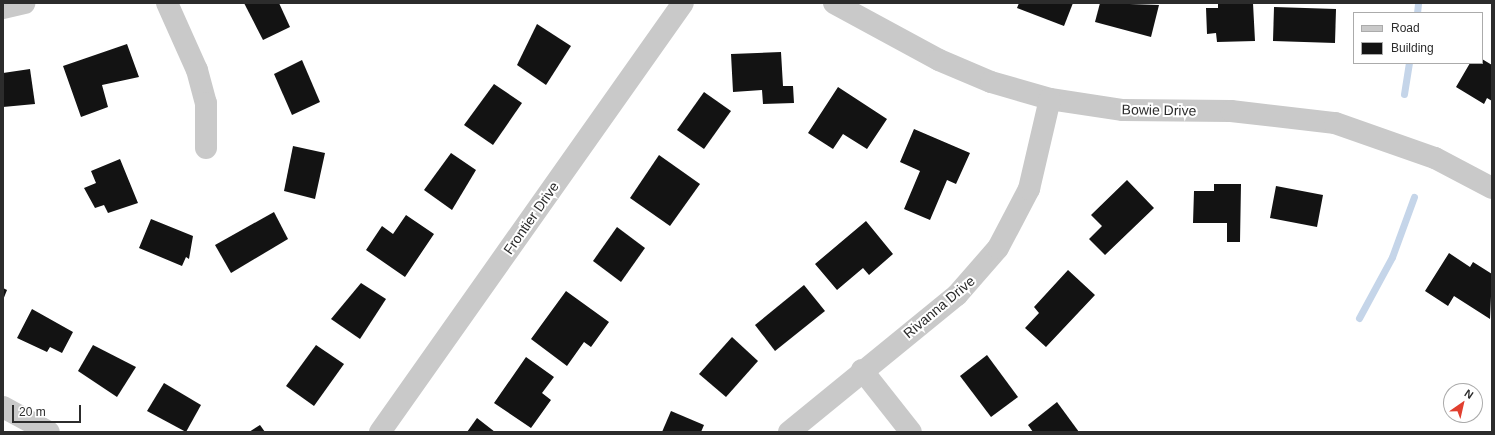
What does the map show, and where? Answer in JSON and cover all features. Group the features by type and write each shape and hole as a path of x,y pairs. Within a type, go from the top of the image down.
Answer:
{"street":[{"path":"3,8 24,3"},
{"path":"167,3 197,70 206,103 206,148"},
{"name":"Frontier Drive","path":"380,432 683,3"},
{"name":"Bowie Drive","path":"834,3 939,60 991,82 1050,99 1123,110 1231,111 1335,123 1435,158 1492,188"},
{"name":"Rivanna Drive","path":"788,432 862,370 957,295 998,248 1029,189 1050,99"},
{"path":"862,370 912,432"},
{"path":"3,407 49,432"}],"building":[{"path":"244,3 279,3 290,27 263,40"},
{"path":"1019,3 1073,3 1064,26 1017,8"},
{"path":"1100,3 1159,5 1151,37 1095,22"},
{"path":"1218,3 1253,3 1255,41 1217,42 1216,33 1207,34 1206,8 1218,8"},
{"path":"1274,7 1336,9 1335,43 1273,41"},
{"path":"537,24 571,46 546,85 517,65"},
{"path":"127,44 139,77 102,85 108,107 81,117 63,66"},
{"path":"781,52 783,86 793,86 794,103 763,104 762,90 733,92 731,54"},
{"path":"302,60 320,102 292,115 274,74"},
{"path":"1483,60 1492,65 1492,101 1487,98 1484,104 1456,87 1469,64 1483,64"},
{"path":"30,69 35,104 3,107 3,73"},
{"path":"494,84 522,103 493,145 464,125"},
{"path":"838,87 887,119 867,149 843,134 833,149 808,133"},
{"path":"704,92 731,111 704,149 677,130"},
{"path":"914,129 970,153 956,184 947,180 930,220 904,209 920,171 900,162"},
{"path":"293,146 325,153 315,199 284,191"},
{"path":"451,153 476,170 452,210 424,190"},
{"path":"659,155 700,184 670,226 630,198"},
{"path":"120,159 138,203 108,213 104,205 95,208 84,188 96,183 91,171"},
{"path":"1127,180 1154,208 1105,255 1089,239 1102,226 1091,215"},
{"path":"1214,184 1241,184 1240,242 1227,242 1227,223 1193,223 1194,191 1214,191"},
{"path":"1276,186 1323,195 1317,227 1270,218"},
{"path":"274,212 288,239 231,273 215,245"},
{"path":"406,215 434,234 405,277 366,250 382,226 393,234"},
{"path":"151,219 193,236 189,259 186,257 182,266 139,248"},
{"path":"866,221 893,254 869,275 863,268 837,290 815,264"},
{"path":"617,227 645,248 621,282 593,261"},
{"path":"1449,253 1470,267 1473,262 1492,274 1490,319 1454,296 1448,306 1425,291"},
{"path":"1068,270 1095,295 1046,347 1025,328 1039,313 1034,307"},
{"path":"361,283 386,299 360,339 331,319"},
{"path":"804,285 825,311 775,351 755,325"},
{"path":"3,288 7,290 3,300"},
{"path":"566,291 609,322 591,347 584,342 567,366 531,339"},
{"path":"32,309 73,332 62,353 50,347 47,352 17,338"},
{"path":"732,337 758,361 726,397 699,374"},
{"path":"93,345 136,367 117,397 78,371"},
{"path":"316,345 344,364 314,406 286,386"},
{"path":"987,355 1018,397 991,417 960,376"},
{"path":"526,357 554,377 542,393 551,400 531,428 494,403"},
{"path":"164,383 201,405 186,432 147,411"},
{"path":"1057,402 1079,432 1033,432 1028,425"},
{"path":"671,411 704,425 701,432 662,432"},
{"path":"477,418 495,432 467,432"},
{"path":"260,425 265,432 249,432"}],"waterway":[{"path":"1417,12 1418,3"},
{"path":"1404,94 1409,64"},
{"path":"1359,318 1392,257 1414,197"}]}
